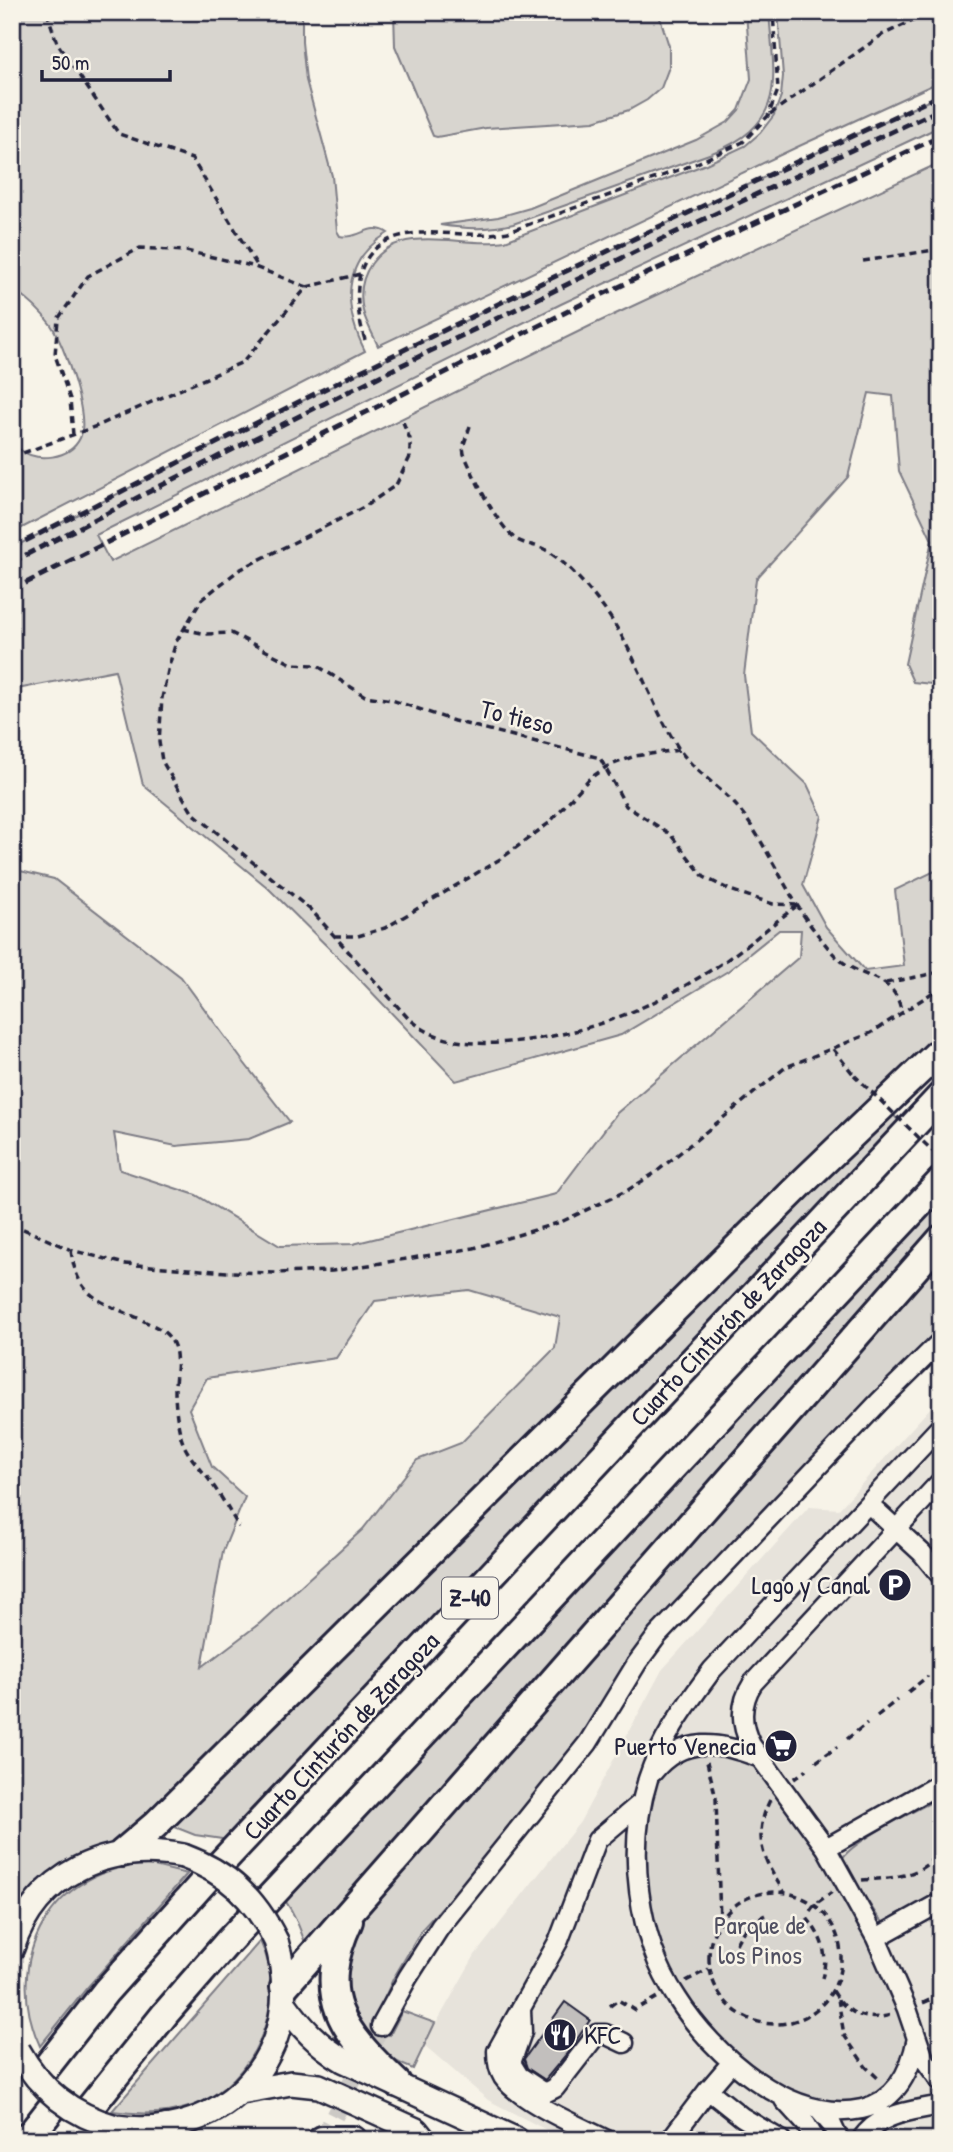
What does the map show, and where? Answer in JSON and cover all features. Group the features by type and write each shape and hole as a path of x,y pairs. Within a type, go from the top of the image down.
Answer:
{"highway":[{"path":"122,1853 155,1825 795,1190 941,1050"},
{"name":"Cuarto Cinturón de Zaragoza","path":"12,2111 106,1991 210,1875 941,1096"},
{"name":"Z-40","path":"64,2140 165,2014 226,1944 941,1181"},
{"path":"284,1995 356,1905 941,1239"},
{"path":"356,1905 342,1936 334,1964 337,2004 354,2039 397,2083"},
{"path":"322,2140 353,2140"}],"main road":[{"path":"12,1948 25,1918 54,1885 91,1862 122,1853 163,1852 203,1864 239,1888 254,1903 276,1941 284,1995 279,2028 270,2051 241,2092 207,2115 161,2134 116,2127 81,2115 51,2094 38,2081 15,2042"},
{"path":"284,1995 303,2029 328,2051 517,2140"},
{"path":"241,2092 291,2083 319,2087 416,2130 424,2140"}],"street":[{"path":"382,2026 408,1977 440,1927 588,1743 637,1663 657,1636 941,1341"},
{"path":"917,2038 905,2076 887,2097 870,2106 853,2110 819,2110 779,2094 732,2062 703,2033 676,1997 649,1934 637,1873 638,1830 648,1778 675,1721 712,1670 939,1431"},
{"path":"941,1481 753,1683 743,1707 745,1734 758,1757 826,1848 876,1938 908,2009 924,2059 941,2082"},
{"path":"869,1504 922,1553 941,1576"},
{"path":"648,1778 665,1760 694,1746 729,1746 758,1757"},
{"path":"826,1848 941,1783"},
{"path":"607,2140 522,2094 499,2070 497,2051 559,1940 597,1840 642,1802"},
{"path":"876,1938 941,1902"},
{"path":"521,2010 522,2032 511,2063 519,2076 545,2093 555,2088 597,2034 605,2034 624,2043"},
{"path":"670,2140 732,2062"},
{"path":"708,2090 780,2140"},
{"path":"779,2094 806,2124 815,2140"},
{"path":"860,2140 885,2119 941,2105"},
{"path":"819,2110 827,2118 839,2140"}],"path":[{"path":"47,12 57,43 119,134 192,159 260,269"},
{"path":"768,116 778,90 773,12"},
{"path":"365,340 357,309 356,291 359,274 367,257 377,247 398,237 420,233 492,235 508,232 722,153 743,142 768,116 882,36 932,12"},
{"path":"74,435 70,399 55,355 58,319 88,276 140,248 186,251 260,269 307,287 359,274"},
{"path":"863,261 941,250"},
{"path":"12,457 74,435 243,362 307,287"},
{"path":"403,422 410,439 410,457 396,485 364,507 239,570 202,599 183,629 169,666 159,742 162,761 192,812 312,911 408,1018 426,1031 468,1043 535,1040 582,1031 621,1017 707,973 798,905"},
{"path":"470,426 463,447 464,454 487,499 511,535 518,541 543,549 564,563 606,612 627,647 679,750 744,814 815,932 836,958 886,983 896,992 902,1015"},
{"name":"To tieso","path":"183,629 206,634 231,633 292,664 316,665 365,696 392,700 453,722 600,758 606,767"},
{"path":"334,936 358,936 385,928 502,858 549,823 589,779 606,767 635,756 679,750"},
{"path":"606,767 626,806 670,834 704,877 730,890 773,904 798,905"},
{"path":"886,983 941,972"},
{"path":"12,1224 71,1250 125,1264 277,1273 332,1271 474,1248 561,1222 628,1190 654,1173 786,1068 871,1033 941,987"},
{"path":"833,1049 854,1075 941,1159"},
{"path":"71,1250 73,1268 84,1290 160,1329 170,1337 176,1350 175,1389 181,1438 239,1527"},
{"path":"908,1692 928,1676"},
{"path":"877,1716 897,1700"},
{"path":"847,1739 867,1724"},
{"path":"816,1762 837,1747"},
{"path":"707,1762 716,1798 720,1921"},
{"path":"790,1782 806,1770"},
{"path":"776,1793 766,1810 760,1834 764,1857 785,1893"},
{"path":"853,1880 901,1877 913,1873 926,1867 941,1849"},
{"path":"810,1911 839,1887"},
{"path":"770,1892 785,1893 814,1905 826,1916 839,1944 840,1967 833,1990 811,2014 796,2021 763,2024 747,2019 722,1999 713,1984 708,1952 720,1921 742,1901 770,1892"},
{"path":"736,1944 742,1931 752,1921 765,1915"},
{"path":"807,1918 823,1946 826,1964 822,1978"},
{"path":"681,1983 709,1969"},
{"path":"833,1990 843,2006 856,2015 877,2018 899,2012"},
{"path":"610,2006 618,2000 635,2010 662,1994"},
{"path":"838,1999 844,2035 866,2067 886,2085"}],"shaded area":[{"name":"Puerto Venecia","path":"941,1396 941,2140 566,2140 488,2100 424,2045 475,1955 580,1822 662,1670 809,1507 839,1509"}],"green space":[{"path":"12,12 302,12 306,80 332,176 337,231 340,236 347,237 376,229 388,233 361,257 351,286 353,318 365,351 12,533 12,429 19,449 35,456 52,457 69,451 80,438 82,414 69,364 51,325 28,300 12,288"},
{"path":"394,12 658,12 669,46 669,67 661,88 647,100 629,110 594,121 486,128 437,137 433,136 395,46"},
{"path":"746,12 769,12 773,79 771,97 765,113 754,128 736,141 712,153 513,224 477,228 440,225 498,217 530,208 696,140 728,122 739,110 751,79"},
{"path":"778,12 941,12 941,81 378,346 363,311 362,285 372,264 389,248 400,243 425,239 505,241 706,164 745,146 774,115 781,96 783,76"},
{"path":"941,95 941,126 561,304 96,535 110,562 592,325 941,162 941,685 913,682 905,664 932,540 899,471 893,396 869,393 848,477 756,579 744,675 751,731 807,784 822,816 803,885 826,927 865,971 904,966 895,890 941,868 941,1050 887,1107 907,1131 237,1847 222,1839 195,1835 175,1827 155,1825 72,1872 12,1948 12,869 54,879 181,977 290,1122 249,1139 176,1146 114,1133 120,1170 196,1195 280,1246 353,1244 556,1194 617,1113 799,957 801,930 779,930 728,971 621,1035 456,1081 345,964 267,887 143,785 115,670 12,690 12,548 358,373","holes":["469,1290 560,1317 555,1348 461,1443 417,1460 363,1529 260,1623 202,1667 223,1551 245,1497 212,1467 189,1409 207,1378 336,1358 375,1301"]},
{"path":"941,1181 941,1341 675,1617 570,1766 423,1928 393,1979 372,2026 390,2035 402,2011 435,2023 413,2069 397,2061 383,2052 362,2029 350,2000 346,1966 310,1957 293,1913 276,1890"},
{"name":"Parque de los Pinos","path":"695,1749 744,1756 758,1768 822,1856 866,1935 903,2022 906,2038 906,2053 902,2065 884,2093 850,2105 794,2095 755,2073 699,2017 666,1963 647,1905 644,1833 654,1786 665,1767"},
{"name":"Parque de los Pinos","path":"941,1797 941,1896 891,1924 884,1923 842,1859 872,1834"},
{"path":"150,1865 187,1874 40,2046 29,2013 27,1981 32,1951 44,1923 62,1899 86,1881 116,1869"},
{"path":"260,1941 268,1964 271,1989 268,2014 261,2037 249,2060 233,2079 214,2095 182,2109 152,2113 112,2111"}],"building":[{"name":"KFC","path":"565,2002 590,2020 545,2080 527,2068 524,2059"}],"tunnel":[{"path":"322,2140 381,2026"}],"railway":[{"path":"12,548 242,430 474,316 941,95"},
{"path":"12,562 474,330 941,109"},
{"path":"12,590 582,304 941,136"}],"place":[{"name":"Lago y Canal","path":"895,1585"},
{"name":"Puerto Venecia","path":"781,1746"},
{"name":"KFC","path":"560,2035"}]}
